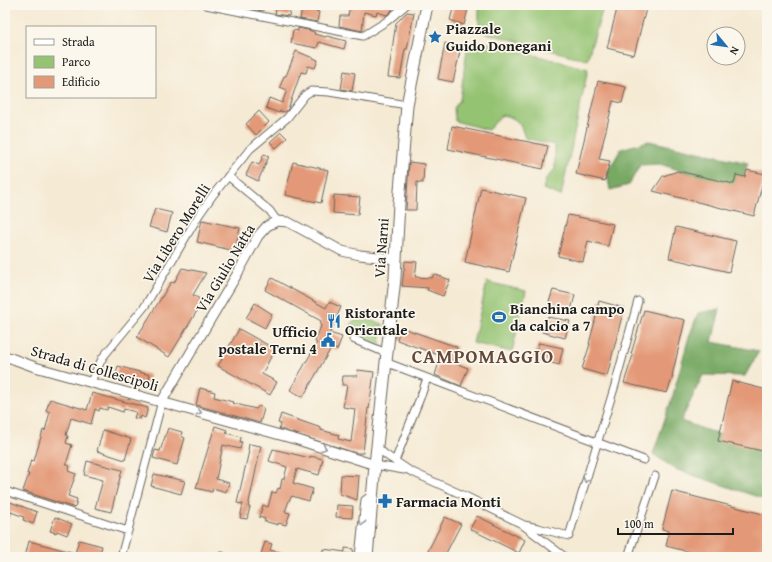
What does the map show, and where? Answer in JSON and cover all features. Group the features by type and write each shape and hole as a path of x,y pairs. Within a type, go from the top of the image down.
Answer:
{"main road":[{"name":"Via Narni","path":"365,557 373,494 395,278 407,105 427,5"}],"street":[{"path":"206,5 363,36 387,21 406,5"},
{"name":"Via Libero Morelli","path":"91,381 104,357 145,306 199,215 228,176 250,149 287,118 305,95 312,91 352,95 407,105"},
{"path":"228,176 270,211 277,221"},
{"name":"Via Giulio Natta","path":"162,401 235,278 258,236 267,226 277,221 288,222 342,251 360,255 396,259"},
{"path":"524,525 569,536 615,385 638,300"},
{"path":"353,339 426,378 644,460"},
{"name":"Strada di Collescipoli","path":"5,356 35,367 162,401 121,557"},
{"path":"395,461 422,393 426,378"},
{"path":"162,401 298,440 375,465 410,471"},
{"path":"377,447 386,456 410,471 524,525 565,557"},
{"path":"628,557 655,476"},
{"path":"5,491 128,531"}],"green space":[{"path":"479,5 604,5 587,60 479,31"},
{"path":"488,43 588,69 561,196 543,189 546,179 555,169 555,145 525,138 522,128 518,122 507,116 502,115 488,130 455,121 454,108 460,100 467,49"},
{"path":"649,141 748,163 740,185 722,184 660,164 640,165 629,185 610,190 607,173 621,149"},
{"name":"Bianchina campo da calcio a 7","path":"487,282 526,291 512,352 473,343"},
{"path":"720,309 712,342 759,351 745,376 703,375 681,421 766,451 767,500 675,469 653,454 673,395 688,340 698,313"},
{"path":"362,318 383,324 379,349 358,340 353,336 351,327 353,321"}],"building":[{"path":"240,5 264,5 263,11 240,7"},
{"path":"277,5 291,7 289,16 275,14"},
{"path":"350,5 393,5 392,10 387,15 377,12 376,15 364,12 362,31 339,26 340,16 348,16"},
{"path":"454,5 469,5 464,25 450,20"},
{"path":"618,5 647,5 634,55 607,48"},
{"path":"302,8 319,12 317,22 300,19"},
{"path":"407,12 414,13 407,49 405,49 400,78 388,77 396,23"},
{"path":"298,28 312,31 315,33 314,34 346,41 344,49 319,42 317,48 291,43 293,30 298,31"},
{"path":"445,43 461,47 453,82 438,79"},
{"path":"296,51 318,60 315,68 308,66 306,73 301,72 288,109 285,112 280,111 279,113 266,108 269,98 282,103 287,90 280,87"},
{"path":"344,71 355,73 352,91 341,89"},
{"path":"598,81 626,87 622,103 613,101 599,159 610,161 605,181 576,174"},
{"path":"259,111 269,122 256,135 246,124"},
{"path":"452,126 548,146 543,169 448,149"},
{"path":"281,132 287,138 276,148 270,142"},
{"path":"264,154 269,156 258,181 246,175 252,162 259,165"},
{"path":"293,162 328,170 321,203 285,195"},
{"path":"409,162 424,164 423,183 417,182 416,210 406,210"},
{"path":"747,170 765,174 754,216 653,191 663,176 678,171 734,184 736,175 745,177"},
{"path":"481,188 526,198 509,272 465,262"},
{"path":"334,195 360,197 358,215 333,213"},
{"path":"155,209 172,213 167,232 149,227"},
{"path":"568,215 613,224 608,246 588,241 583,262 558,256"},
{"path":"202,220 240,228 235,251 197,242"},
{"path":"676,227 736,241 729,272 669,258"},
{"path":"405,261 417,262 415,277 432,278 434,274 450,280 443,296 427,290 428,288 402,286"},
{"path":"182,268 206,273 193,295 203,301 169,357 137,337 171,282 174,283"},
{"path":"272,278 326,308 329,302 341,307 330,333 342,337 337,350 331,348 303,397 290,390 317,343 315,342 321,326 321,321 265,290"},
{"path":"553,290 575,295 571,311 548,305"},
{"path":"599,301 624,308 607,376 582,369 590,344"},
{"path":"255,303 272,314 265,328 246,318"},
{"path":"644,310 685,320 673,376 667,393 624,383 633,355 631,354"},
{"path":"547,317 570,321 565,338 542,332"},
{"path":"400,327 457,347 452,362 468,368 461,386 435,375 441,356 397,340"},
{"path":"239,329 275,349 262,374 277,382 270,395 218,366"},
{"path":"539,343 563,348 559,365 533,358"},
{"path":"118,366 150,375 147,387 115,379"},
{"path":"358,370 374,372 363,453 356,453 279,429 281,424 278,423 281,414 321,428 321,430 339,435 338,439 351,442 355,409 343,407 347,385 342,385 343,376 357,376"},
{"path":"732,381 767,390 767,452 718,441"},
{"path":"200,388 215,392 214,397 233,402 232,403 256,409 259,406 264,409 260,423 196,405"},
{"path":"92,393 148,408 145,418 141,416 140,419 134,418 136,412 124,409 123,412 108,407 107,410 100,408 99,411 95,409 91,424 71,418 66,435 68,436 66,443 72,445 66,464 70,466 68,471 76,474 68,496 77,499 75,508 23,491 29,474 27,474 31,460 34,461 43,430 45,431 50,412 46,411 50,399 87,410"},
{"path":"215,426 227,430 226,433 241,437 240,442 242,442 240,449 223,445 216,479 229,483 226,492 213,488 212,492 196,488"},
{"path":"168,428 182,432 181,436 185,438 177,465 153,458 155,450 160,451"},
{"path":"103,430 131,439 125,460 97,451"},
{"path":"249,444 261,446 248,507 250,507 247,519 240,518 243,504 237,503 249,451"},
{"path":"273,449 310,458 310,456 323,459 319,475 297,469 293,483 313,489 309,501 292,496 290,498 285,512 290,513 286,525 278,523 278,525 264,521 265,519 259,517 263,505 268,507 272,492 276,493 278,488 280,489 287,467 269,461"},
{"path":"87,461 122,470 111,512 95,508 103,480 84,475"},
{"path":"154,474 185,481 181,494 151,486"},
{"path":"341,475 359,476 357,500 340,494"},
{"path":"672,491 767,515 767,557 709,557 666,546 669,531 662,529"},
{"path":"5,500 37,512 33,524 23,520 24,517 11,512 5,527"},
{"path":"337,505 353,506 352,518 336,517"},
{"path":"477,516 525,540 519,553 470,529"},
{"path":"55,517 72,524 67,535 57,531 56,533 50,531"},
{"path":"445,517 461,524 444,557 425,557"},
{"path":"79,540 102,546 99,557 25,557 29,541 75,553"},
{"path":"265,542 272,544 270,550 290,555 290,557 260,557"},
{"path":"345,548 353,549 354,557 322,557 323,549 345,552"}],"place":[{"name":"Piazzale Guido Donegani","path":"435,37"},
{"name":"Bianchina campo da calcio a 7","path":"499,317"},
{"name":"Ristorante Orientale","path":"334,321"},
{"name":"Ufficio postale Terni 4","path":"328,340"},
{"name":"Farmacia Monti","path":"385,501"}],"district":[{"name":"CAMPOMAGGIO","path":"483,356"}]}
